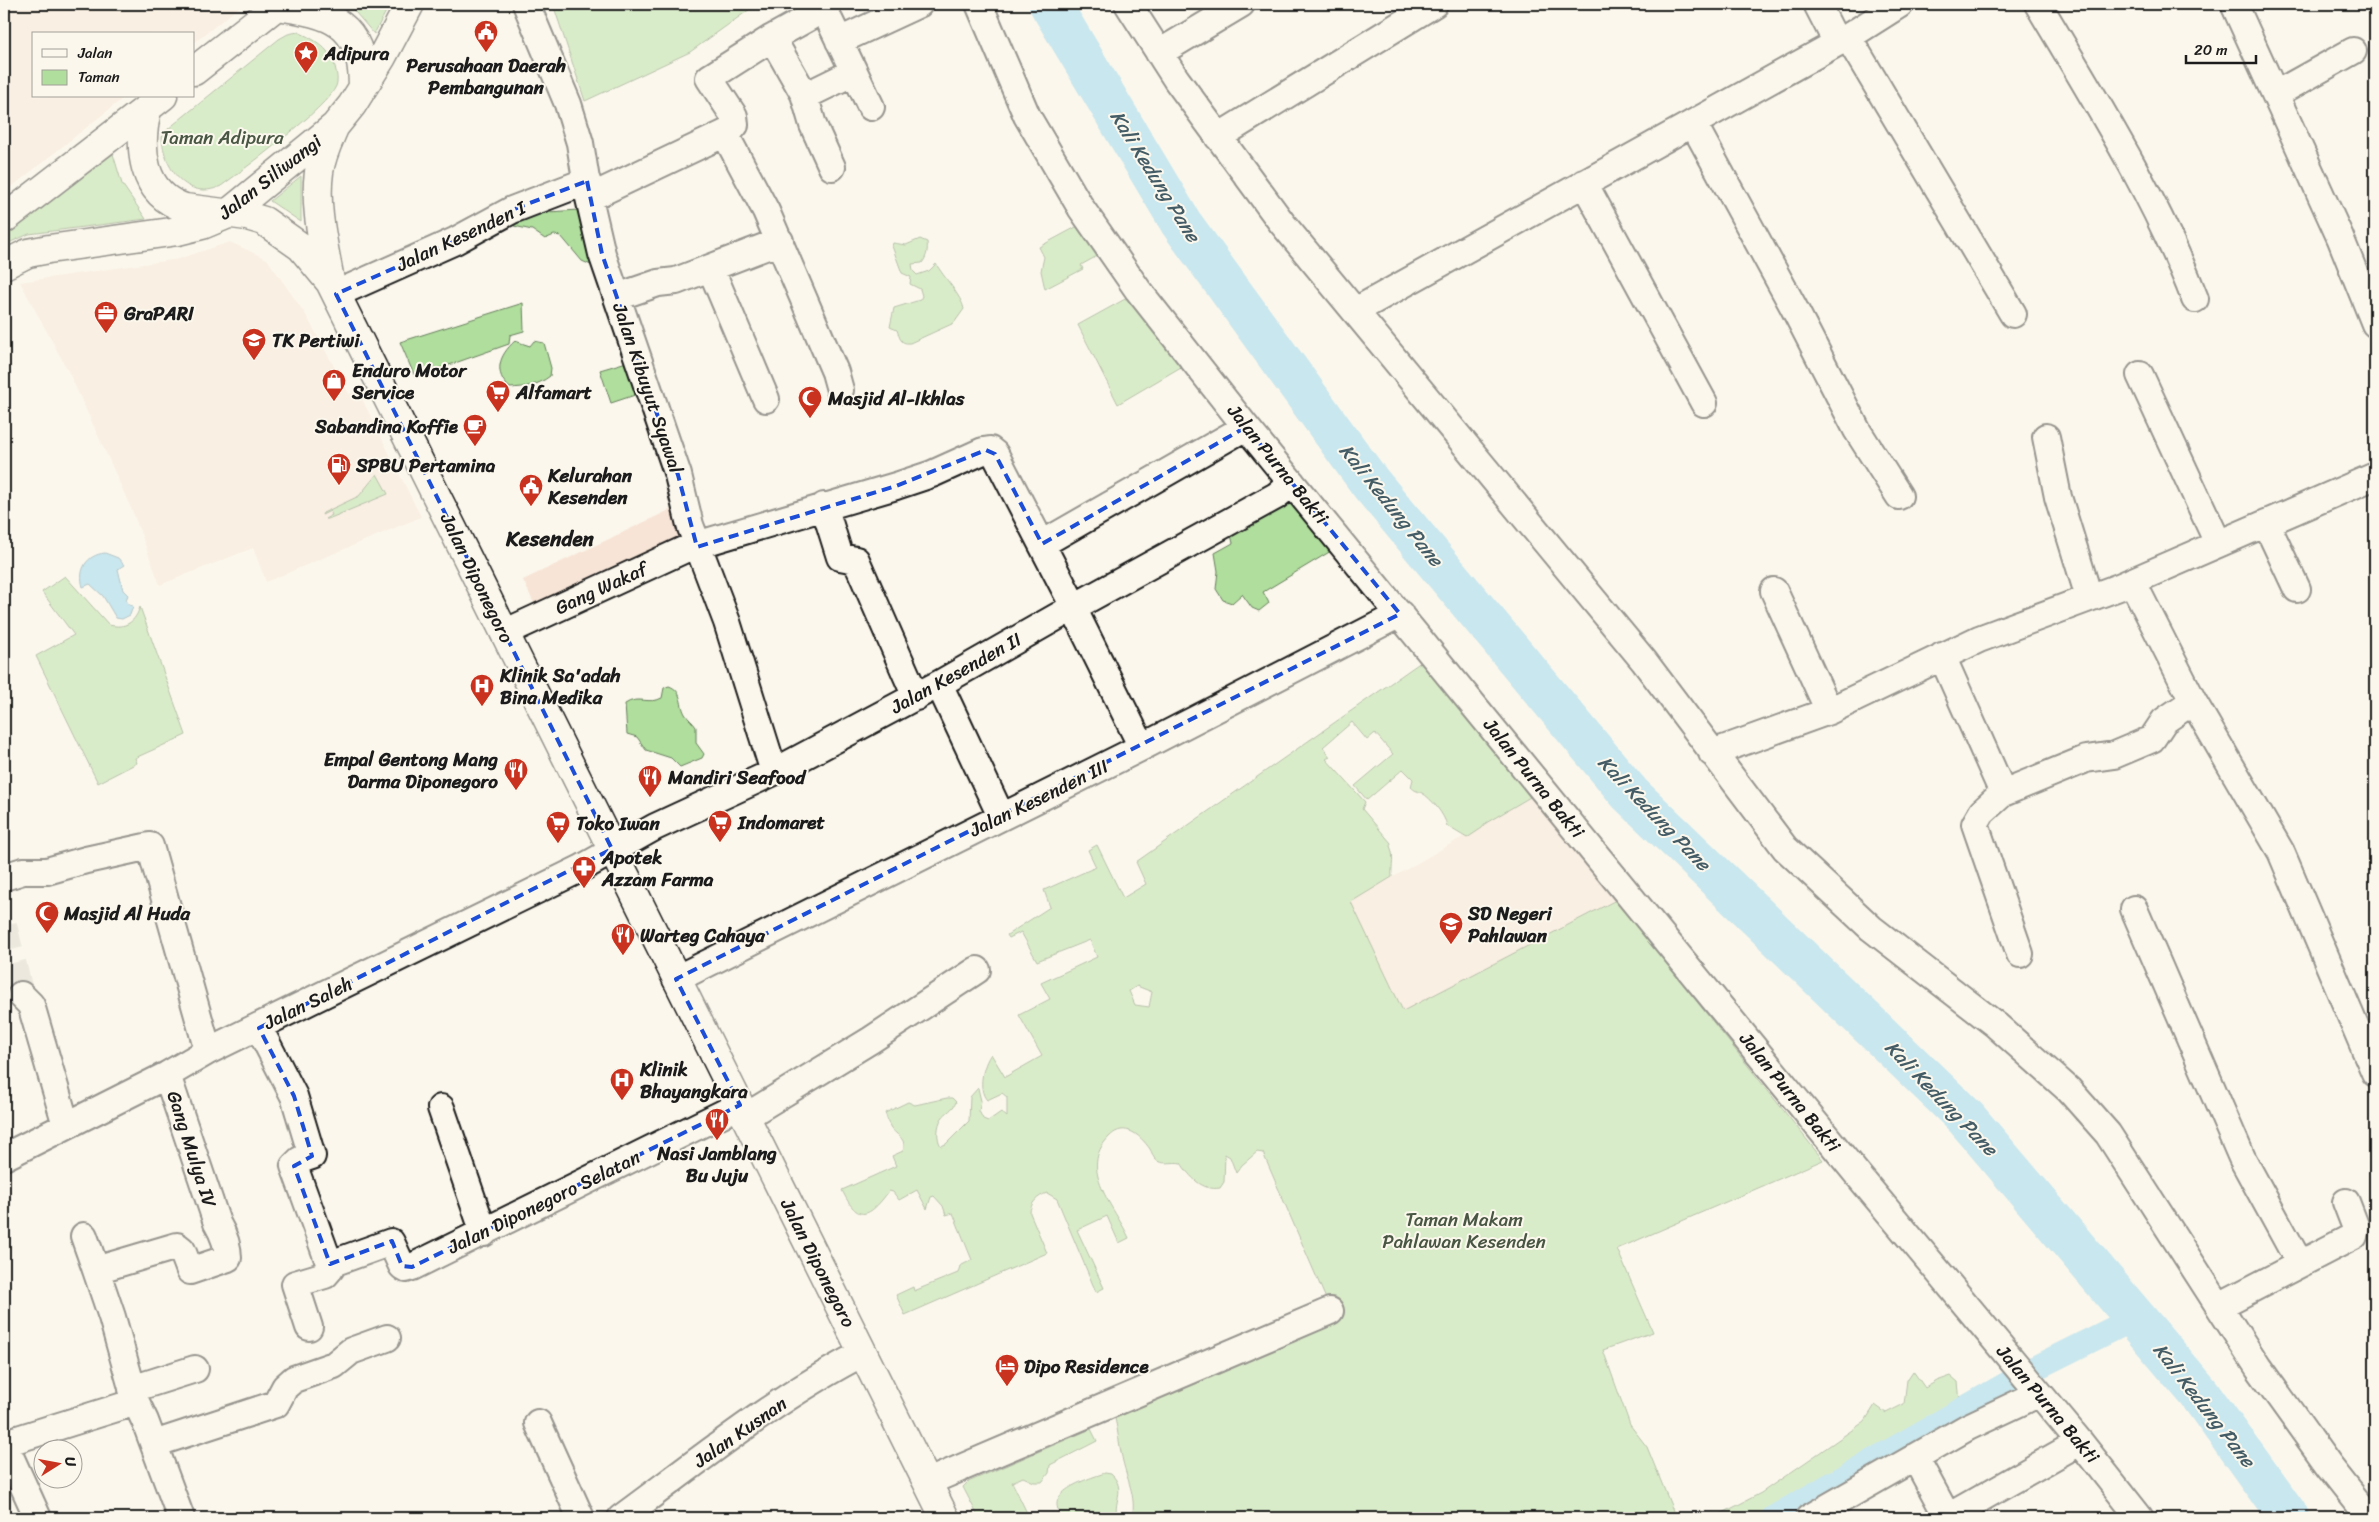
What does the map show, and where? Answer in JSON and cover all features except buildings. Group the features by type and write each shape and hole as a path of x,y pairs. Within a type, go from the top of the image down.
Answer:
{"highway":[{"name":"Jalan Siliwangi","path":"4,265 28,253 178,231 202,225 226,215 335,126 352,105 382,57 410,4"},
{"path":"195,70 278,5 306,10 346,28 358,46 363,68 363,85"},
{"path":"155,103 142,144 144,162 149,178 160,194 174,205 184,208 226,215 248,216 271,225 301,247 333,288"},
{"path":"4,219 155,103"},
{"path":"333,288 318,203 319,171 335,126"},
{"name":"Jalan Diponegoro","path":"333,288 945,1518"}],"street":[{"name":"Jalan Kibuyut Syawal","path":"526,4 568,104 580,143 602,254 678,475 697,547 728,622 774,772"},
{"path":"839,41 919,4"},
{"name":"Jalan Purna Bakti","path":"980,4 1027,116 1081,208 1138,290 1246,427 2038,1394 2080,1442 2140,1518"},
{"path":"1128,4 1159,53 1218,137 1282,223 1644,661 1785,848 1822,885 1871,928 1996,1025 2069,1090 2108,1134 2258,1367 2329,1466 2370,1518"},
{"path":"1159,53 1240,4"},
{"path":"1218,137 1434,4"},
{"path":"1817,4 1843,40 2014,314"},
{"path":"1355,312 1843,40 1900,4"},
{"path":"2038,4 2113,130 2158,214 2195,299"},
{"path":"2234,4 2340,237 2375,324"},
{"path":"840,390 836,372 780,241 725,134 736,125 735,121 709,78 772,38 824,9 871,107"},
{"path":"772,38 804,96 813,125 832,167"},
{"path":"2276,94 2353,52"},
{"path":"804,96 854,72"},
{"path":"1693,123 1794,306 1857,430 1899,496"},
{"name":"Jalan Kesenden I","path":"333,288 455,241 512,210 588,190 725,134"},
{"path":"1584,183 1704,403"},
{"path":"617,297 658,283 676,281 711,269 780,241"},
{"path":"711,269 766,399"},
{"path":"2140,375 2218,543"},
{"path":"1142,748 1042,544 1246,427"},
{"path":"2046,437 2058,497 2089,597"},
{"name":"Gang Wakaf","path":"504,633 690,547 697,547 824,506 914,480 983,451 990,450 995,454 1042,544"},
{"path":"1712,753 1829,711 1979,639 2132,580 2375,476"},
{"name":"Jalan Kesenden II","path":"612,849 774,772 916,697 1074,607 1276,496 1292,483"},
{"path":"824,506 840,557 856,560 916,697"},
{"path":"2266,523 2297,589"},
{"path":"2132,580 2192,702 2281,852 2375,1073"},
{"path":"1774,591 1829,711"},
{"name":"Jalan Kesenden III","path":"676,979 1001,816 1142,748 1400,614"},
{"path":"1942,656 2003,793"},
{"path":"939,684 1001,816"},
{"path":"2020,954 1975,824 1982,812 2003,793 2086,759 2114,755 2152,739 2164,721 2192,702"},
{"path":"4,877 23,871 47,871 150,846 208,1051"},
{"name":"Jalan Saleh","path":"4,1157 167,1075 208,1051 259,1028 580,869 612,849"},
{"path":"2134,909 2242,1158 2300,1264"},
{"name":"Jalan Diponegoro Selatan","path":"330,1264 388,1243 392,1244 402,1266 406,1269 742,1111 871,1040 977,970"},
{"path":"22,995 31,1005 66,1125"},
{"path":"259,1028 294,1096 312,1156 300,1160 294,1166 330,1264 330,1272 295,1284 309,1327"},
{"name":"Gang Mulya IV","path":"96,1270 177,1246 182,1250 190,1271 228,1258 228,1249 217,1223 167,1075"},
{"path":"441,1108 484,1233"},
{"path":"2219,1306 2354,1236 2356,1228 2346,1202"},
{"path":"84,1236 134,1396 182,1518"},
{"path":"928,1482 1330,1311"},
{"path":"154,1444 276,1404 285,1387 294,1379 334,1364 351,1351 387,1338"},
{"name":"Jalan Kusnan","path":"621,1518 748,1423 829,1371 863,1353"},
{"path":"38,1518 4,1442 134,1396 195,1369"},
{"path":"1809,1518 1968,1427 2038,1394"},
{"path":"538,1423 582,1518"},
{"path":"1915,1456 1947,1518 2080,1442"}],"highlighted area":[{"path":"587,181 602,254 678,475 697,547 896,486 986,450 995,454 1042,544 1246,427 1400,614 676,979 740,1105 412,1267 402,1266 392,1241 330,1264 294,1166 312,1156 294,1096 259,1028 612,849 336,294 455,241 512,210"}],"shaded area":[{"path":"4,4 243,4 195,42 195,32 32,32 32,98 123,98 4,193"},
{"path":"230,242 267,259 306,315 349,394 358,391 421,517 266,582 253,548 160,585 133,513 106,453 69,373 20,282 178,259"},
{"path":"678,506 688,542 538,612 523,580"},
{"name":"SD Negeri Pahlawan","path":"1535,795 1616,900 1403,1012 1350,902"}],"green space":[{"path":"343,4 390,4 374,34 350,6"},
{"path":"553,4 757,4 690,52 585,101"},
{"name":"Taman Adipura","path":"298,32 322,46 334,63 337,80 330,96 284,138 221,186 209,190 198,189 179,179 172,170 163,148 162,137 168,129 279,39 288,34"},
{"path":"113,154 122,184 146,219 29,234 4,245 4,237"},
{"path":"301,176 301,222 270,201"},
{"path":"535,209 548,212 579,210 595,255 591,265 582,261 561,236 554,235 545,239 532,230 514,226 512,221"},
{"path":"1078,226 1099,255 1081,265 1083,269 1045,289 1041,271 1044,257 1039,247"},
{"path":"920,239 927,242 927,253 922,263 912,264 913,271 917,275 929,271 936,264 963,304 964,309 954,323 910,343 904,343 897,330 890,327 894,308 920,300 922,296 920,289 910,284 911,277 902,273 892,246 893,243 906,245"},
{"path":"1127,298 1181,367 1118,404 1078,325"},
{"path":"523,303 524,331 510,335 509,344 415,377 400,342"},
{"path":"515,341 530,346 534,341 544,343 551,368 550,376 541,382 531,385 510,388 501,376 500,364 505,352"},
{"path":"630,361 641,393 611,403 600,370"},
{"path":"377,474 388,494 325,519 332,515 330,511 322,515 323,513 359,496"},
{"path":"1291,499 1331,548 1331,551 1263,592 1269,603 1259,611 1252,608 1242,594 1232,603 1223,600 1216,589 1218,571 1215,553 1233,543 1230,531"},
{"path":"65,576 109,625 120,626 129,623 135,617 140,607 186,735 135,758 137,763 98,783 36,656 74,635 42,592"},
{"name":"Taman Makam Pahlawan Kesenden","path":"1428,657 1537,793 1486,823 1467,838 1447,826 1441,812 1426,795 1411,787 1413,779 1403,769 1367,800 1355,786 1393,754 1375,733 1367,740 1352,722 1323,747 1330,757 1326,759 1365,802 1362,809 1391,843 1393,858 1392,877 1351,902 1403,1011 1616,900 1823,1160 1617,1249 1653,1332 1603,1350 1630,1425 1647,1447 1676,1518 1132,1518 1132,1495 1122,1457 1115,1418 1336,1322 1263,1153 1257,1152 1236,1173 1230,1157 1225,1154 1224,1182 1220,1188 1214,1188 1197,1182 1181,1163 1158,1161 1154,1158 1146,1144 1133,1132 1121,1130 1116,1132 1109,1137 1100,1149 1097,1162 1098,1175 1108,1201 1129,1238 1119,1243 1107,1216 1077,1230 1104,1288 1096,1292 1057,1199 1047,1193 1035,1200 1031,1206 1030,1213 1047,1253 905,1315 896,1295 913,1287 914,1291 958,1273 960,1266 972,1260 953,1213 946,1215 943,1206 934,1196 931,1197 927,1209 917,1190 899,1200 893,1192 889,1191 870,1212 859,1212 853,1208 842,1190 896,1166 892,1156 903,1151 904,1143 893,1131 885,1113 908,1102 915,1105 952,1098 956,1102 939,1124 938,1136 941,1146 946,1144 969,1121 970,1097 978,1088 981,1101 979,1111 983,1119 988,1121 1001,1112 1007,1117 1007,1097 1002,1093 987,1100 982,1090 982,1077 988,1059 991,1054 1005,1077 1042,1056 1019,1015 1050,999 1041,983 1097,957 1090,940 1037,961 1021,932 1009,938 1007,935 1050,907 1044,890 1096,867 1088,850 1097,845 1123,898 1146,884 1136,862","holes":["1137,986 1152,992 1149,1007 1135,1005 1129,991"]},
{"path":"669,686 679,694 685,714 696,727 696,743 704,754 702,758 680,767 671,758 646,750 637,737 627,734 625,704 634,700 653,701 662,698 664,688"},
{"path":"1913,1371 1925,1388 1951,1376 1958,1382 1960,1402 1756,1518 1713,1518 1761,1493 1858,1426 1865,1421 1875,1405 1886,1413 1904,1404 1907,1380"},
{"path":"1091,1429 1097,1441 1050,1465 1049,1473 1042,1482 1034,1482 1023,1477 1012,1482 1028,1515 1021,1518 979,1518 963,1487 968,1482"},
{"path":"1105,1473 1111,1474 1118,1486 1116,1512 1118,1518 1094,1518 1093,1514 1088,1512 1073,1518 1061,1514 1057,1506 1058,1499 1063,1493 1080,1482"}],"water":[{"path":"105,553 118,558 124,565 118,569 123,590 128,595 126,600 129,605 133,606 130,615 122,619 116,618 103,596 90,584 83,587 82,575 85,564 98,554"}],"waterway":[{"name":"Kali Kedung Pane","path":"1050,4 1181,223 1371,484 1630,794 1966,1118 2199,1393 2289,1518"},
{"path":"1773,1518 2035,1368 2135,1318"}],"tunnel":[{"path":"4,925 21,995"}],"place":[{"name":"Perusahaan Daerah Pembangunan","path":"486,53"},
{"name":"Adipura","path":"306,74"},
{"name":"GraPARI","path":"106,334"},
{"name":"TK Pertiwi","path":"254,361"},
{"name":"Enduro Motor Service","path":"334,402"},
{"name":"Alfamart","path":"498,413"},
{"name":"Masjid Al-Ikhlas","path":"810,419"},
{"name":"Sabandina Koffie","path":"475,447"},
{"name":"SPBU Pertamina","path":"339,486"},
{"name":"Kelurahan Kesenden","path":"531,507"},
{"name":"Klinik Sa'adah Bina Medika","path":"482,707"},
{"name":"Empal Gentong Mang Darma Diponegoro","path":"516,791"},
{"name":"Mandiri Seafood","path":"650,798"},
{"name":"Indomaret","path":"720,843"},
{"name":"Toko Iwan","path":"558,844"},
{"name":"Apotek Azzam Farma","path":"584,889"},
{"name":"Masjid Al Huda","path":"47,934"},
{"name":"SD Negeri Pahlawan","path":"1451,945"},
{"name":"Warteg Cahaya","path":"623,956"},
{"name":"Klinik Bhayangkara","path":"622,1101"},
{"name":"Nasi Jamblang Bu Juju","path":"717,1141"},
{"name":"Dipo Residence","path":"1007,1387"}],"district":[{"name":"Kesenden","path":"550,539"}]}
